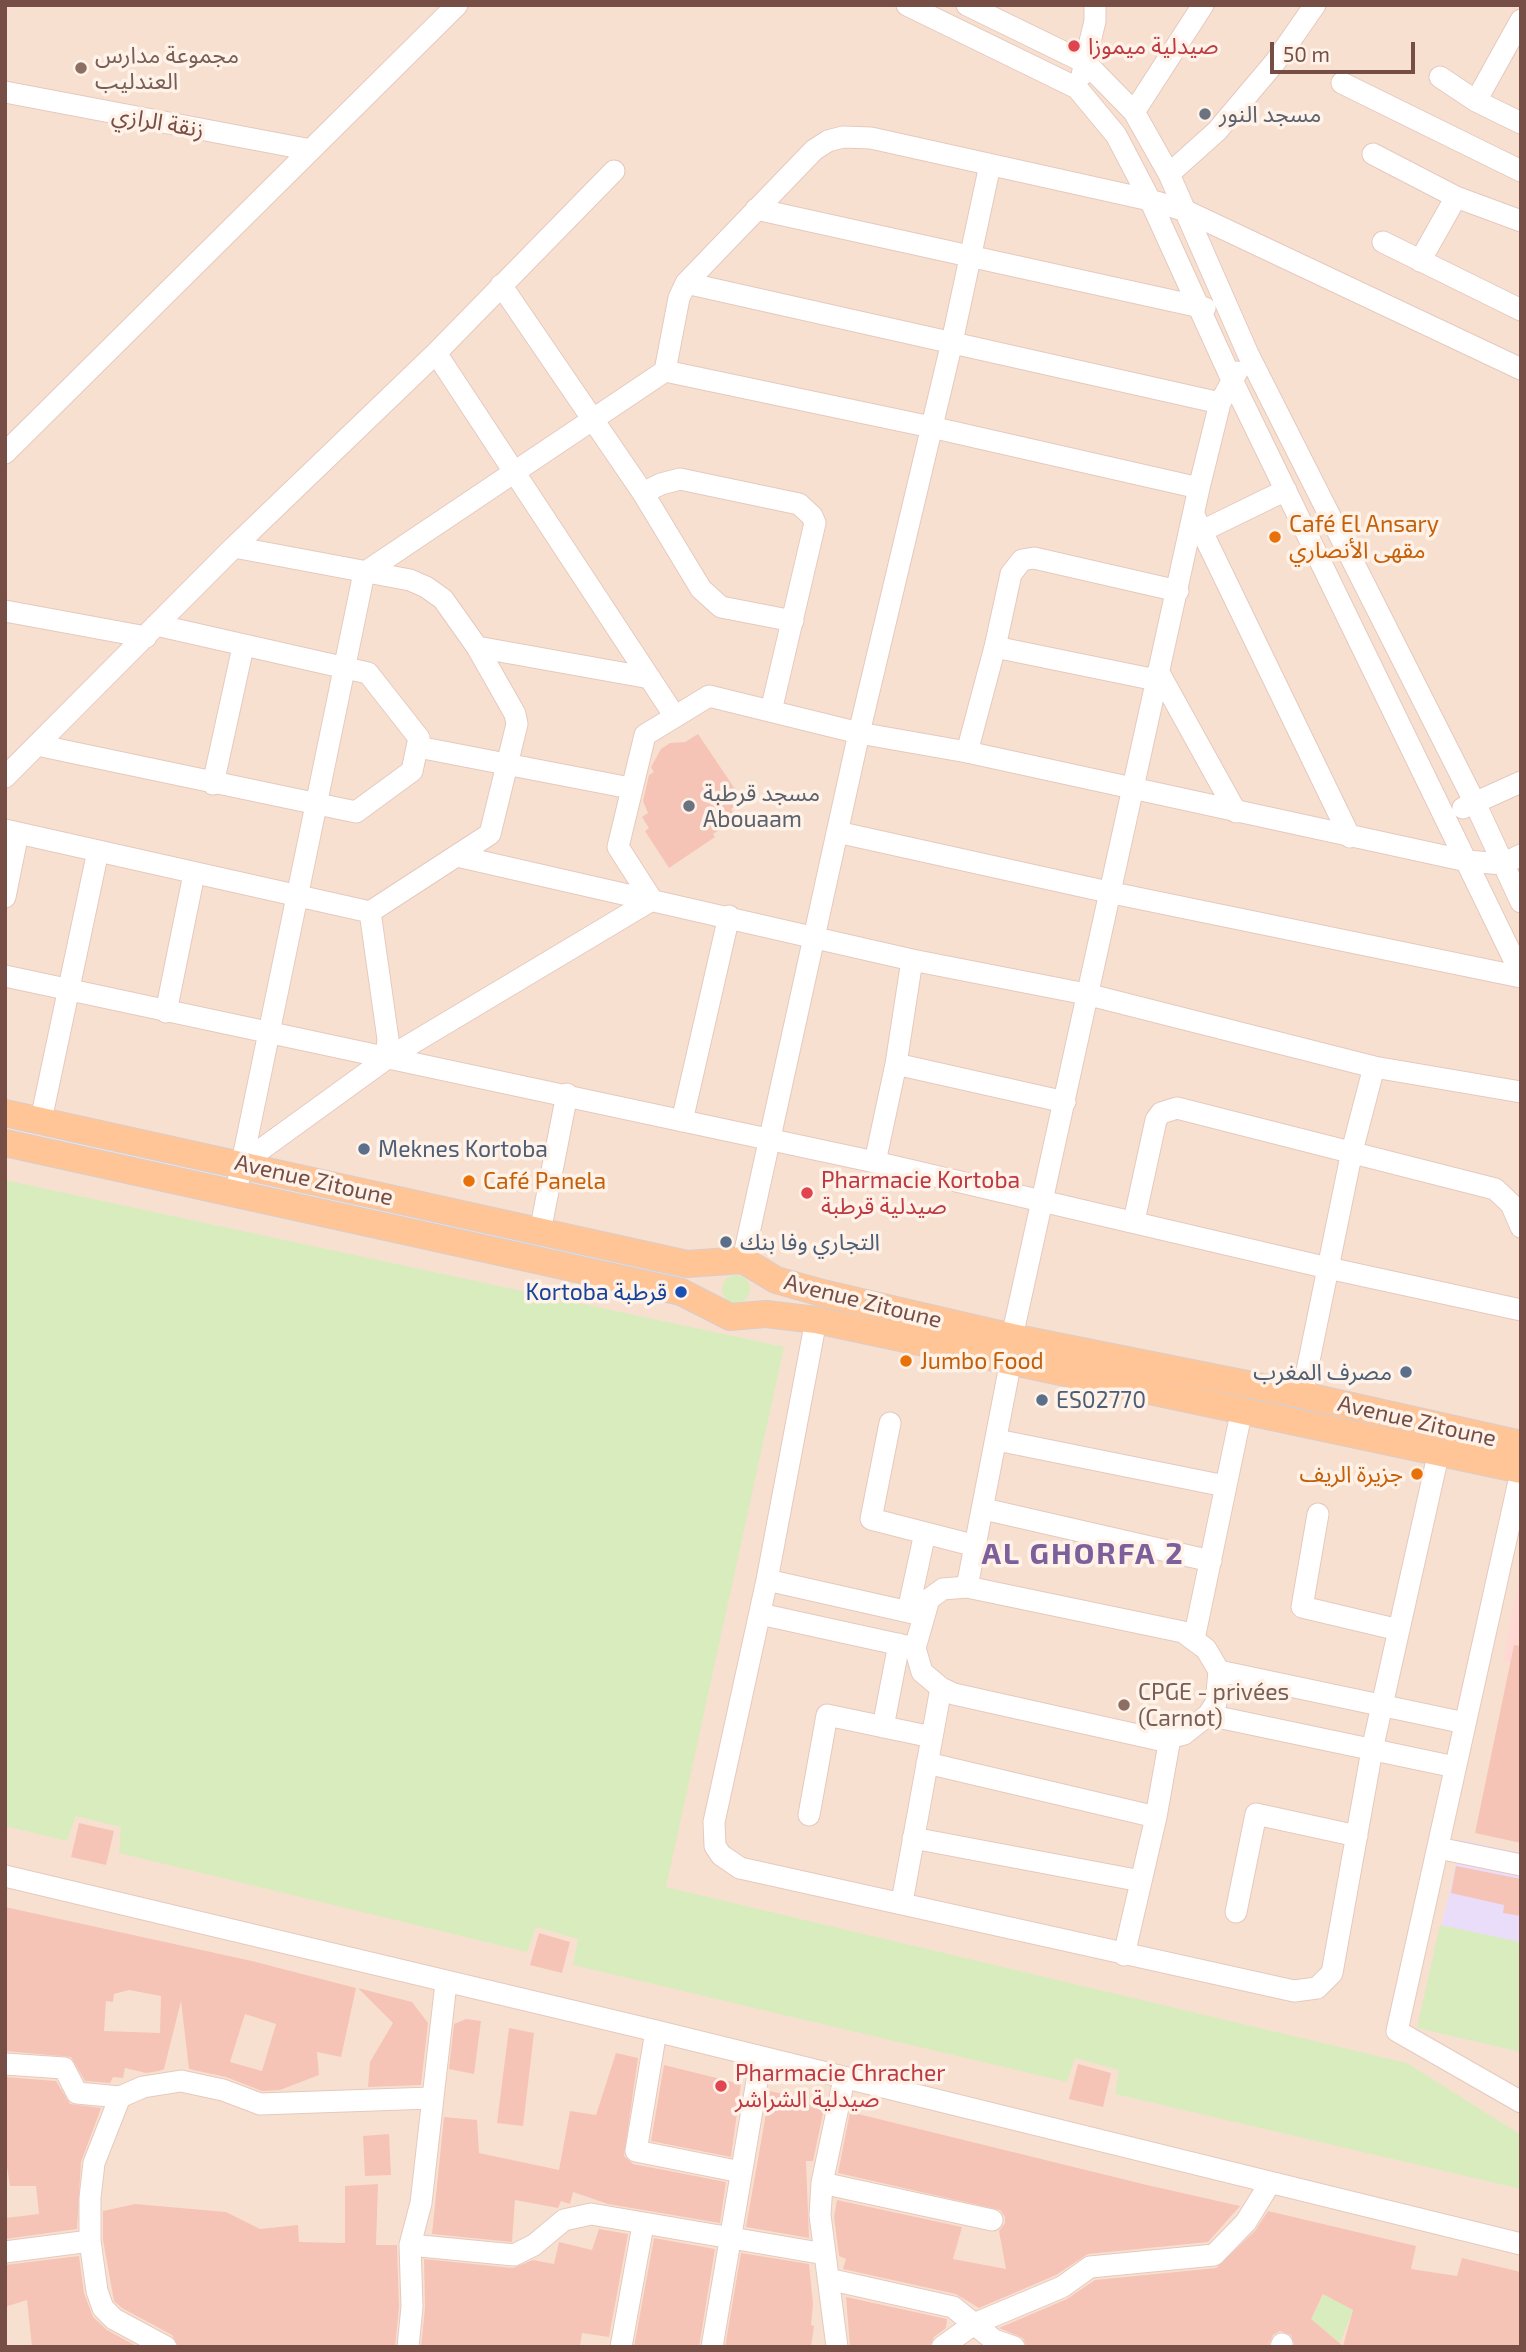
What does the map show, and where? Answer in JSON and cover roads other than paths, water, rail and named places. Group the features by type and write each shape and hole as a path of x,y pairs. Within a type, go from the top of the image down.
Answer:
{"main road":[{"name":"Avenue Zitoune","path":"5,1113 687,1264 742,1264 776,1280 1012,1348 1242,1409 1521,1471"},
{"name":"Avenue Zitoune","path":"5,1143 681,1292 730,1317 766,1314 1012,1348 1302,1395 1521,1444"},
{"path":"720,1313 709,1297 707,1287 710,1277 742,1264 766,1287 765,1296 748,1316"}],"street":[{"path":"5,453 457,5"},
{"path":"907,5 1077,88 1116,135 1150,200 1232,380 1521,975"},
{"path":"967,5 1009,14 1086,63 1134,112 1169,174 1248,354 1475,803 1512,860 1521,902"},
{"path":"1134,112 1203,5"},
{"path":"1169,174 1217,131 1315,5"},
{"path":"1077,88 1099,10"},
{"path":"1476,101 1521,20"},
{"path":"1440,77 1476,101 1521,123"},
{"path":"1342,83 1521,171"},
{"name":"زنقة الرازي","path":"5,92 311,150"},
{"path":"236,1192 364,573 665,371 679,298 685,283 814,150 843,137 871,138 1150,200 1186,211 1519,363"},
{"path":"1373,154 1456,197 1521,221"},
{"path":"742,1264 859,733 953,342 990,165"},
{"path":"5,777 234,547 436,353 614,171"},
{"path":"1420,261 1456,197"},
{"path":"756,209 1231,314"},
{"path":"1383,242 1521,310"},
{"path":"685,283 1220,403"},
{"path":"500,285 643,494 695,579 710,598 734,611 793,621"},
{"path":"436,353 674,715"},
{"path":"967,1587 997,1440 1012,1348 1108,892 1157,676 1198,523 1199,488 1220,403 1248,354"},
{"path":"665,371 931,427 1199,488"},
{"path":"643,494 660,484 680,479 799,504 807,509 815,523 772,711"},
{"path":"1198,523 1286,490"},
{"path":"1198,523 1350,838"},
{"path":"5,897 12,832 370,912 490,834 517,724 515,713 477,647 443,599 410,580 234,547"},
{"path":"967,752 1011,574 1022,560 1034,558 1178,591"},
{"path":"5,611 151,631 368,673 419,738 412,771 356,812 37,745"},
{"path":"213,784 243,647"},
{"path":"477,647 650,678"},
{"path":"995,647 1157,676 1236,812"},
{"path":"652,900 618,846 630,788 645,735 709,696 859,733 967,752 1350,838 1467,861 1512,860"},
{"path":"418,747 630,788"},
{"path":"1444,814 1521,782"},
{"path":"837,832 1108,892 1521,975"},
{"path":"41,1120 98,850"},
{"path":"457,856 729,916 912,960 1086,994 1374,1067 1521,1092"},
{"path":"166,1012 194,874"},
{"path":"241,1164 386,1059 652,900"},
{"path":"370,912 388,1039 386,1059"},
{"path":"682,1121 729,916"},
{"path":"875,1162 896,1064 912,960"},
{"path":"5,976 386,1059 567,1094 1045,1199 1328,1268 1521,1310"},
{"path":"896,1064 1065,1102"},
{"path":"1302,1395 1352,1151 1374,1067"},
{"path":"540,1232 567,1094"},
{"path":"1135,1221 1156,1120 1168,1110 1188,1109 1278,1135 1352,1151 1495,1189 1511,1204 1521,1227"},
{"path":"816,1320 767,1580 713,1822 715,1846 729,1863 740,1868 1294,1991 1317,1988 1332,1973 1382,1706 1439,1451"},
{"path":"1194,1639 1242,1409"},
{"path":"890,1423 871,1519 976,1546"},
{"path":"997,1440 1225,1486"},
{"path":"1521,1471 1397,2031 1521,2102"},
{"path":"984,1509 1211,1561"},
{"path":"1318,1514 1302,1607 1399,1630"},
{"path":"883,1727 915,1613 925,1533"},
{"path":"767,1580 915,1613"},
{"path":"760,1614 907,1646 922,1672 941,1688 954,1694 1160,1740 1184,1734 1208,1715 1216,1703 1219,1671 1206,1649 1183,1632 967,1587 943,1589 915,1613"},
{"path":"1219,1671 1465,1723"},
{"path":"902,1902 941,1688"},
{"path":"809,1815 827,1715 932,1737"},
{"path":"1208,1715 1455,1767"},
{"path":"1124,1955 1156,1817 1170,1738"},
{"path":"927,1763 1156,1817"},
{"path":"1236,1912 1256,1814 1357,1836"},
{"path":"914,1838 1141,1881"},
{"path":"1438,1848 1521,1865"},
{"path":"5,1877 656,2031 1521,2244"},
{"path":"408,2347 412,2307 410,2245 421,2203 446,1983"},
{"path":"656,2031 636,2151 741,2172"},
{"path":"712,2347 761,2057"},
{"path":"5,2064 15,2062 64,2068 77,2093 120,2097 143,2087 181,2081 223,2090 260,2104 431,2098"},
{"path":"838,2347 820,2216 822,2183 844,2079"},
{"path":"120,2097 94,2163 90,2198 90,2241 97,2291 103,2308 114,2319 166,2347"},
{"path":"822,2183 992,2220"},
{"path":"942,2347 974,2324 1062,2287 1090,2267 1214,2255 1246,2222 1270,2183"},
{"path":"410,2245 514,2255 534,2245 564,2220 591,2214 825,2254"},
{"path":"621,2347 643,2225"},
{"path":"5,2252 90,2241"},
{"path":"828,2279 953,2307 994,2340 1014,2347"}],"place":[{"name":"صيدلية ميموزا","path":"1074,46"},
{"name":"مجموعة مدارس العندليب","path":"81,68"},
{"name":"مسجد النور","path":"1205,114"},
{"name":"Café El Ansary مقهى الأنصاري","path":"1275,537"},
{"name":"مسجد قرطبة Abouaam","path":"689,806"},
{"name":"Meknes Kortoba","path":"364,1149"},
{"name":"Café Panela","path":"469,1181"},
{"name":"Pharmacie Kortoba صيدلية قرطبة","path":"807,1193"},
{"name":"التجاري وفا بنك","path":"726,1242"},
{"name":"Kortoba قرطبة","path":"681,1292"},
{"name":"Jumbo Food","path":"906,1361"},
{"name":"مصرف المغرب","path":"1406,1372"},
{"name":"ES02770","path":"1042,1400"},
{"name":"جزيرة الريف","path":"1417,1474"},
{"name":"CPGE - privées (Carnot)","path":"1124,1705"},
{"name":"Pharmacie Chracher صيدلية الشراشر","path":"721,2086"}],"district":[{"name":"AL GHORFA 2","path":"1083,1554"}]}
